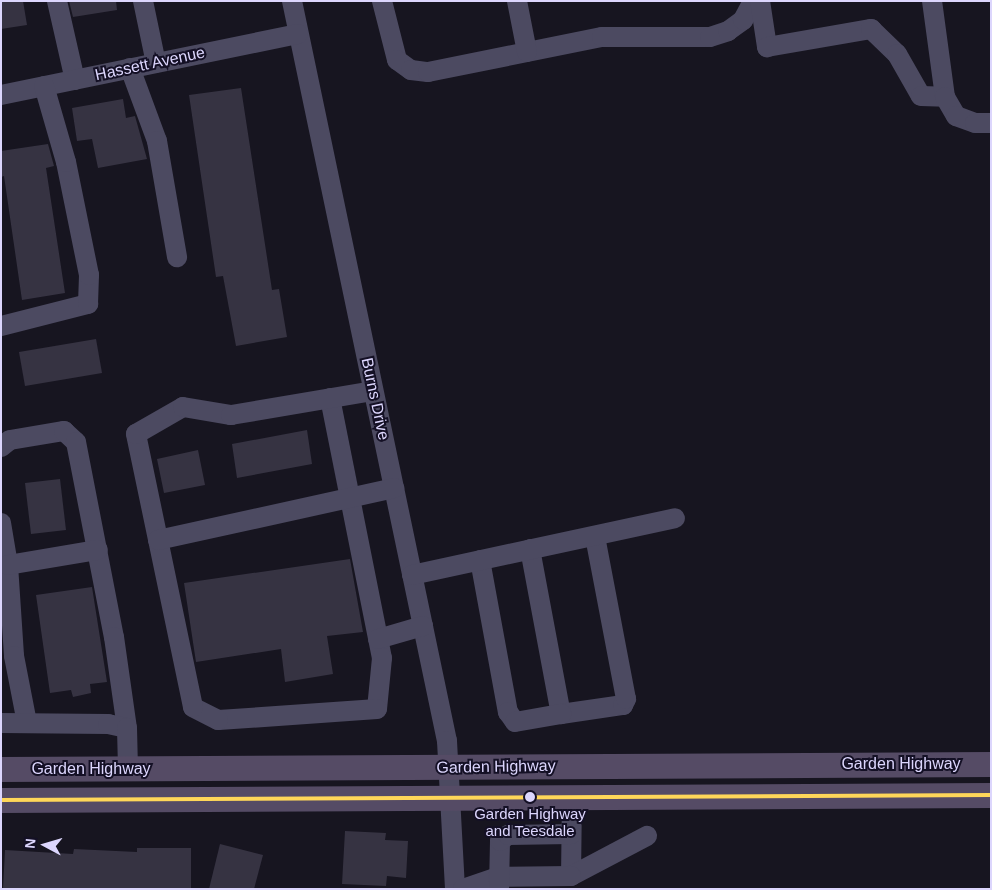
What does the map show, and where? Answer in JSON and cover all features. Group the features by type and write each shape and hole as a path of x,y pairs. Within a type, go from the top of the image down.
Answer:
{"main road":[{"name":"Garden Highway","path":"1,769 991,764"},
{"name":"Garden Highway","path":"1,800 991,795"}],"street":[{"path":"56,1 75,80"},
{"path":"143,1 156,63"},
{"name":"Burns Drive","path":"292,1 447,741 455,889"},
{"path":"382,1 397,60 411,70 428,72 602,38 710,37 728,31 743,20 753,1"},
{"path":"517,1 528,52"},
{"path":"760,1 767,47 871,29 897,54 921,96 945,97"},
{"path":"932,1 945,97 956,116 975,123 991,122"},
{"name":"Hassett Avenue","path":"1,95 298,34"},
{"path":"130,68 157,141 177,257"},
{"path":"1,326 88,304 89,275 66,162 44,86"},
{"path":"330,398 382,658 377,709 218,720 193,707 136,434 183,407 231,415 373,390"},
{"path":"1,446 10,440 64,431 71,435 76,442 98,550 128,728 128,768"},
{"path":"158,540 394,488"},
{"path":"412,575 675,518"},
{"path":"1,523 8,565 14,656 27,723"},
{"path":"480,560 508,712 515,722 623,705 626,700 595,536"},
{"path":"530,549 561,714"},
{"path":"8,565 98,550"},
{"path":"378,640 423,626"},
{"path":"1,723 108,724 128,728"},
{"path":"571,876 572,796"},
{"path":"499,883 498,847 508,835 571,834"},
{"path":"463,889 499,883 571,876 647,836"}],"building":[{"path":"1,1 23,1 27,25 1,29"},
{"path":"69,1 116,1 117,10 73,17"},
{"path":"241,88 272,290 279,289 287,337 236,346 223,276 216,277 189,95"},
{"path":"123,99 126,118 135,116 147,159 98,168 92,139 77,141 72,108"},
{"path":"48,144 54,166 46,168 65,293 22,300 4,176 1,177 1,151"},
{"path":"96,339 102,373 25,386 19,352"},
{"path":"307,430 312,464 237,478 232,444"},
{"path":"198,450 205,485 164,493 157,459"},
{"path":"60,479 66,530 31,534 25,483"},
{"path":"350,559 363,632 327,636 333,674 285,682 281,649 196,662 184,583"},
{"path":"92,587 107,682 90,684 91,693 73,697 71,690 50,693 36,595"},
{"path":"345,831 386,833 385,840 408,841 406,878 387,876 386,886 342,884"},
{"path":"220,844 263,855 254,889 209,889"},
{"path":"137,848 191,848 191,889 3,889 5,850 73,854 74,849 137,852"}],"transit line":[{"path":"1,800 991,795"}],"place":[{"name":"Garden Highway and Teesdale","path":"530,797"}]}
